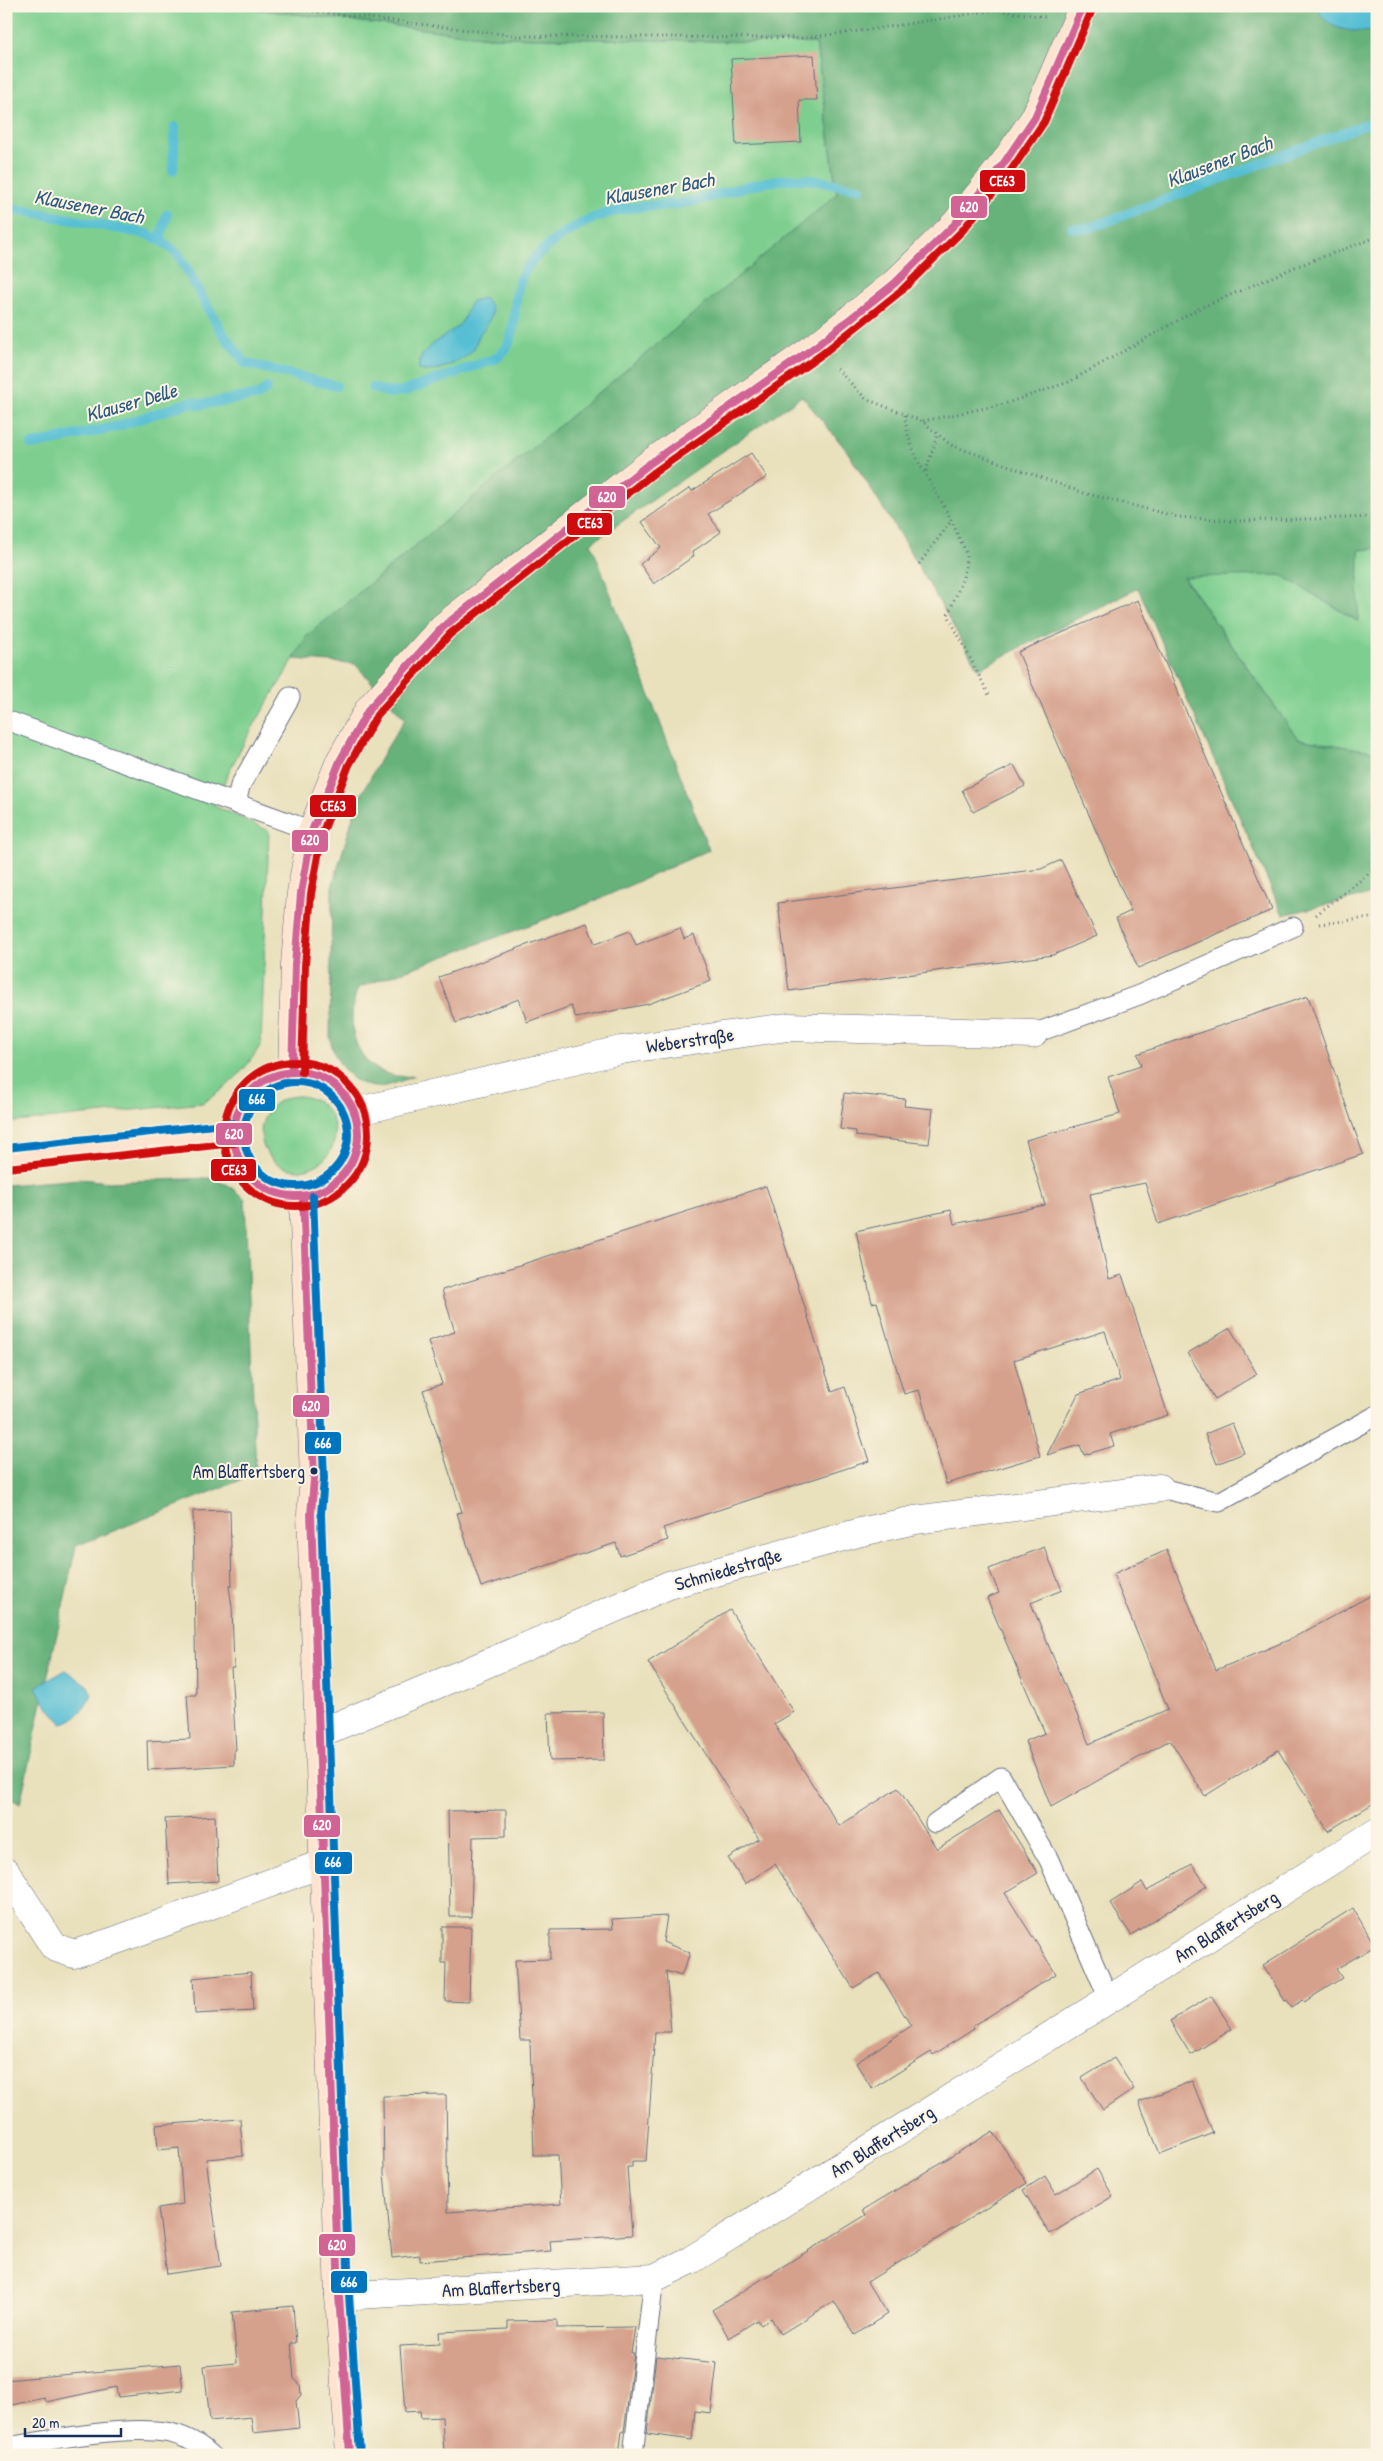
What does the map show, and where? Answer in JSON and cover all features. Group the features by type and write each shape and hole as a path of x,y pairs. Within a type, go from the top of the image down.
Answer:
{"main road":[{"path":"292,1072 295,964 301,893 312,831 340,761 369,709 443,627 649,464 815,347 895,282 948,230 1004,163 1038,111 1083,6"},
{"path":"292,1072 312,1074 330,1082 344,1095 354,1112 358,1128 358,1144 349,1167 333,1185 319,1193 303,1196 281,1195 262,1187 247,1172 236,1154 233,1133 237,1115 245,1098 258,1085 274,1076 292,1072"},
{"path":"6,1158 233,1133"},
{"path":"303,1196 314,1479 311,1514 339,2296 350,2455"}],"street":[{"name":"Weberstraße","path":"354,1112 621,1050 788,1027 1033,1034"},
{"name":"Schmiedestraße","path":"320,1732 474,1670 669,1585 861,1532 915,1520 1160,1488"},
{"name":"Am Blaffertsberg","path":"339,2296 654,2278 700,2255 1377,1832"},
{"path":"6,1872 54,1948 74,1954 114,1942 324,1862"}],"lane":[{"path":"236,804 240,786 290,697"},
{"path":"6,720 312,831"},
{"path":"1033,1034 1139,995 1293,927"},
{"path":"1160,1488 1219,1502 1377,1415"},
{"path":"935,1823 1001,1777 1049,1860 1109,1999"},
{"path":"633,2455 654,2278"},
{"path":"6,2447 94,2434 156,2431 188,2438 211,2455"}],"path":[{"path":"268,6 524,36 802,38 920,23 996,10 1043,16"},
{"path":"922,421 1004,404 1069,382 1200,308 1295,267 1377,237"},
{"path":"815,347 866,399 922,421 951,445 1084,493 1178,517 1237,522 1377,517"},
{"path":"905,415 906,432 925,472 952,520 966,556 963,574 948,615 990,697"},
{"path":"925,472 938,433"},
{"path":"920,564 952,520"},
{"path":"1293,927 1331,904 1377,867"},
{"path":"1293,927 1377,917"}],"green space":[{"path":"6,6 227,6 490,37 816,43 837,195 306,637 245,741 215,806 269,831 261,1044 243,1070 220,1091 202,1103 6,1123"},
{"path":"227,6 1377,6 1377,548 1359,550 1358,621 1281,575 1183,577 1298,739 1377,752 1377,893 1283,915 1138,588 978,669 908,548 847,451 802,396 591,543 709,850 590,903 358,988 353,1005 352,1021 354,1037 360,1051 380,1071 396,1076 414,1076 380,1087 361,1083 353,1078 340,1064 330,1039 332,887 357,803 383,754 405,719 355,664 294,659 306,637 837,194 816,43 490,37"},
{"path":"1377,548 1377,752 1298,739 1183,576 1281,575 1357,621 1359,550"},
{"path":"298,1096 319,1102 329,1112 335,1133 329,1154 319,1164 298,1170 277,1164 267,1154 261,1133 267,1112 277,1102"},
{"path":"209,1178 228,1185 245,1199 256,1474 76,1546 20,1804 6,1796 6,1185 81,1179 109,1182"}],"water":[{"path":"1317,6 1377,6 1377,32 1341,29 1334,26 1321,15"},
{"path":"483,298 490,305 492,313 470,353 457,362 441,368 425,371 419,370 419,362 427,350 459,325 472,301"},
{"path":"66,1670 88,1686 92,1694 76,1716 62,1723 46,1705 36,1687"}],"building":[{"path":"814,55 817,100 799,100 801,142 736,145 731,59"},
{"path":"751,453 767,477 708,514 721,532 692,552 694,556 654,584 640,564 661,548 642,522 690,488 692,491"},
{"path":"1138,600 1272,910 1138,968 1116,918 1131,911 1018,652"},
{"path":"1014,765 1025,786 973,812 962,790"},
{"path":"1061,860 1097,936 1053,955 789,991 778,903 1041,869"},
{"path":"587,923 595,944 630,931 636,945 680,928 684,939 694,935 711,981 648,1004 576,1018 571,1006 527,1022 519,999 456,1023 439,977"},
{"path":"1308,996 1363,1154 1158,1224 1145,1183 1090,1194 1109,1279 1122,1275 1168,1415 1110,1434 1114,1446 1084,1455 1080,1445 1047,1455 1078,1394 1120,1380 1105,1331 1014,1360 1040,1456 946,1484 919,1390 904,1394 877,1302 872,1303 856,1231 951,1210 954,1224 1045,1205 1026,1140 1120,1114 1108,1077 1141,1066 1137,1054"},
{"path":"844,1093 905,1099 904,1106 933,1109 929,1144 856,1136 856,1131 840,1129"},
{"path":"766,1186 832,1392 845,1387 869,1461 663,1528 668,1540 620,1556 616,1543 481,1587 457,1513 462,1512 423,1390 442,1384 428,1341 455,1332 442,1290"},
{"path":"1230,1328 1257,1374 1215,1399 1188,1353"},
{"path":"1232,1423 1244,1453 1217,1464 1205,1434"},
{"path":"230,1510 232,1586 229,1586 232,1607 234,1668 231,1668 236,1750 234,1750 234,1765 148,1770 147,1741 190,1739 187,1695 196,1695 193,1511"},
{"path":"1044,1547 1062,1590 1031,1603 1089,1744 1168,1709 1113,1574 1167,1550 1216,1670 1291,1639 1377,1592 1377,1801 1328,1831 1278,1750 1205,1796 1170,1740 1051,1807 1025,1741 1045,1733 987,1598 999,1593 989,1569"},
{"path":"730,1610 794,1712 774,1724 839,1826 898,1788 937,1849 999,1810 1038,1873 1005,1893 1056,1974 973,2026 974,2029 933,2055 931,2052 872,2089 856,2063 911,2026 879,1973 853,1988 775,1864 745,1884 728,1858 759,1839 648,1662"},
{"path":"603,1712 604,1760 550,1761 548,1713"},
{"path":"506,1810 506,1836 473,1837 471,1917 450,1917 448,1811"},
{"path":"215,1816 218,1881 169,1884 165,1819"},
{"path":"1192,1864 1207,1886 1131,1935 1110,1903 1142,1882 1147,1891"},
{"path":"1353,1908 1375,1946 1336,1969 1342,1978 1304,2002 1302,2000 1292,2007 1287,2000 1285,2001 1263,1965"},
{"path":"667,1916 663,1942 690,1953 681,1976 666,1971 671,2032 655,2032 646,2161 632,2161 632,2167 627,2167 632,2235 550,2241 551,2251 420,2261 420,2255 392,2258 384,2173 383,2096 446,2095 448,2212 561,2204 558,2155 534,2155 530,2040 520,2040 515,1960 550,1959 550,1930 613,1929 612,1919"},
{"path":"442,1927 471,1927 469,2002 445,2001 446,1963 442,1963"},
{"path":"251,1972 253,2011 195,2014 193,1978"},
{"path":"1211,1996 1232,2029 1191,2055 1170,2021"},
{"path":"1114,2058 1134,2089 1103,2110 1082,2078"},
{"path":"1192,2081 1213,2133 1160,2154 1139,2102"},
{"path":"240,2119 243,2156 206,2159 221,2266 167,2274 158,2208 183,2204 179,2148 158,2150 156,2125"},
{"path":"993,2131 1027,2183 867,2282 887,2314 855,2335 834,2301 781,2334 771,2318 761,2325 757,2320 729,2338 712,2310 866,2215 863,2210"},
{"path":"1097,2169 1113,2196 1050,2234 1023,2190 1045,2176 1056,2194"},
{"path":"293,2306 296,2343 291,2343 294,2379 300,2384 301,2395 296,2401 299,2428 253,2433 251,2417 210,2421 204,2366 237,2363 232,2312"},
{"path":"557,2320 557,2328 635,2327 631,2353 634,2353 624,2432 622,2431 619,2455 444,2455 442,2417 421,2418 420,2411 405,2412 400,2346 440,2344 439,2332 508,2329 508,2321"},
{"path":"656,2356 717,2363 711,2413 695,2411 692,2440 647,2434"},
{"path":"180,2364 183,2390 118,2397 116,2387 46,2402 45,2398 6,2406 6,2380"}],"waterway":[{"name":"Klausener Bach","path":"1072,228 1086,229 1103,223 1377,120"},
{"path":"173,170 175,127"},
{"name":"Klausener Bach","path":"373,388 391,393 405,391 497,358 507,347 511,338 518,288 526,269 545,248 569,230 596,217 624,209 689,202 758,184 786,179 808,179 860,188"},
{"name":"Klausener Bach","path":"6,207 147,234 160,240 178,254 221,331 245,363 336,386"},
{"path":"160,240 167,214"},
{"name":"Klauser Delle","path":"32,445 115,427 194,402 198,405 259,395 267,388"}],"transit line":[{"name":"620","path":"292,1072 295,964 301,893 312,831 340,761 369,709 443,627 649,464 815,347 895,283 955,224 1004,163 1035,117 1083,6"},
{"name":"CE63","path":"302,1072 305,965 311,894 322,834 349,765 377,715 450,634 655,472 821,355 901,291 962,231 1012,169 1044,122 1092,10"},
{"name":"CE63","path":"296,1062 324,1067 347,1083 363,1106 368,1134 363,1162 347,1185 324,1201 296,1206 268,1201 245,1185 229,1162 224,1134 229,1106 245,1083 268,1067 296,1062"},
{"name":"620","path":"296,1072 320,1077 340,1090 353,1110 358,1134 353,1158 340,1178 320,1191 296,1196 272,1191 252,1178 239,1158 234,1134 239,1110 252,1090 272,1077 296,1072"},
{"name":"666","path":"296,1082 316,1086 333,1097 344,1114 348,1134 344,1154 333,1171 316,1182 296,1186 276,1182 259,1171 248,1154 244,1134 248,1114 259,1097 276,1086 296,1082"},
{"name":"666","path":"6,1148 232,1123"},
{"name":"CE63","path":"7,1168 234,1143"},
{"name":"620","path":"303,1196 314,1479 311,1514 339,2296 350,2455"},
{"name":"666","path":"313,1196 324,1479 321,1514 349,2295 360,2454"}],"place":[{"name":"Am Blaffertsberg","path":"314,1471"}]}
